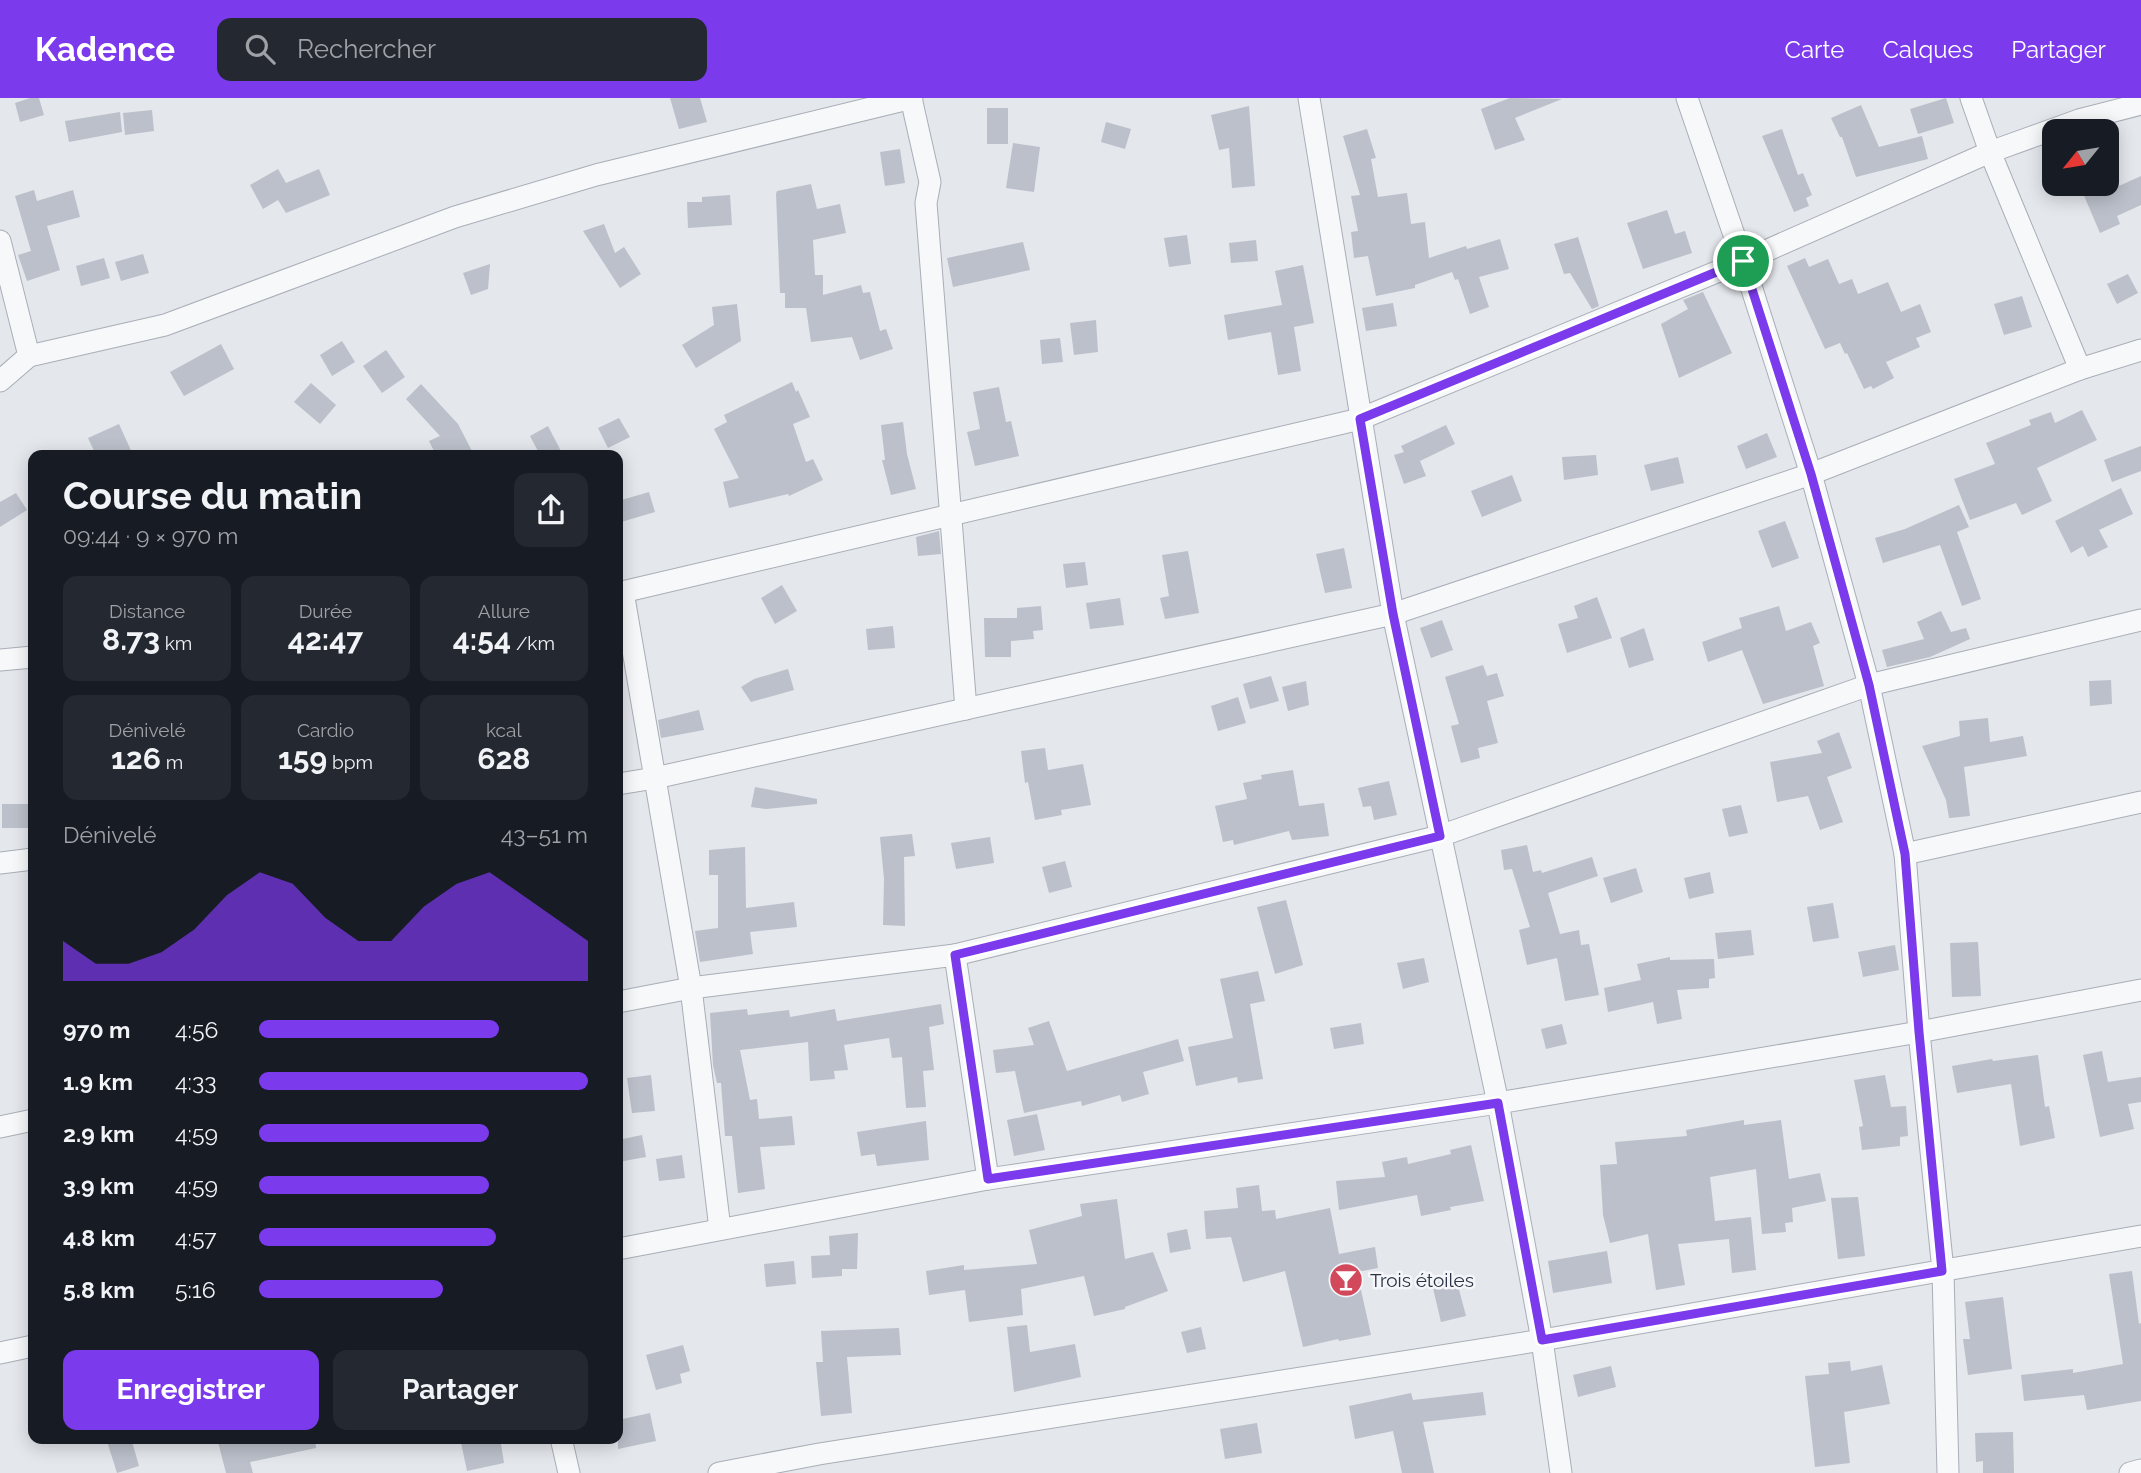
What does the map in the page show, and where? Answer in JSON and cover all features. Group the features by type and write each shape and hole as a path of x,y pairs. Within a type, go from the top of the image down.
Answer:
{"street":[{"path":"0,381 29,356 165,326 455,218 596,175 911,98 930,182 926,203 965,709"},
{"path":"1309,98 1393,614 1498,1103 1542,1340 1561,1473"},
{"path":"1687,98 1743,261 1811,474 1869,685 1905,854 1942,1271 1948,1473"},
{"path":"1970,98 2080,369"},
{"path":"623,592 1360,419 1743,261 1990,152 2079,120 2141,104"},
{"path":"0,241 29,356"},
{"path":"623,783 1393,614 1811,474 2080,369 2141,350"},
{"path":"623,609 691,988 720,1230"},
{"path":"623,1001 691,988 955,955 1440,836 1869,685 2141,620"},
{"path":"0,660 28,657"},
{"path":"1905,854 2141,802"},
{"path":"0,863 28,860"},
{"path":"955,955 988,1179"},
{"path":"623,1248 988,1179 1498,1103 1919,1032 2141,990"},
{"path":"0,1127 28,1121"},
{"path":"719,1473 832,1452 1542,1340 2141,1236"},
{"path":"0,1353 28,1347"},
{"path":"562,1444 569,1473"},
{"path":"2130,1473 2141,1470"}],"building":[{"path":"39,98 44,115 20,122 15,103"},
{"path":"670,98 700,98 707,122 679,129"},
{"path":"1510,98 1562,99 1515,118 1525,140 1495,150 1481,109"},
{"path":"1946,98 1954,123 1918,134 1910,109"},
{"path":"1861,105 1879,147 1922,136 1928,159 1856,177 1842,137 1831,118"},
{"path":"1249,106 1255,186 1232,188 1229,148 1219,150 1211,115"},
{"path":"987,108 1008,108 1008,144 987,144"},
{"path":"152,110 154,131 125,135 123,113"},
{"path":"120,112 122,132 69,142 65,121"},
{"path":"1106,122 1131,129 1125,149 1101,142"},
{"path":"1367,129 1376,158 1371,159 1378,197 1407,193 1411,224 1425,222 1429,258 1500,239 1509,269 1479,277 1489,307 1470,314 1458,279 1455,280 1452,272 1415,285 1415,288 1376,296 1368,256 1354,258 1351,232 1358,231 1351,196 1360,195 1343,136"},
{"path":"1782,129 1798,175 1803,173 1812,195 1806,198 1809,206 1794,212 1762,136"},
{"path":"1013,143 1040,147 1034,192 1006,188"},
{"path":"900,149 905,183 885,186 880,152"},
{"path":"278,169 286,183 319,169 330,195 286,213 278,200 263,209 250,185"},
{"path":"2141,176 2141,205 2117,216 2120,224 2100,233 2084,196 2119,196 2119,186"},
{"path":"811,184 817,209 840,204 846,233 813,240 815,275 823,275 823,295 861,285 863,293 870,292 880,331 886,329 893,349 860,360 852,337 811,342 806,308 785,308 785,293 780,293 776,194 777,191"},
{"path":"34,190 37,201 73,190 80,217 47,226 60,270 27,281 18,255 31,251 15,196"},
{"path":"730,195 732,225 688,228 687,202 702,202 702,197"},
{"path":"1667,210 1675,234 1685,231 1692,253 1643,269 1627,223"},
{"path":"604,224 615,253 624,247 641,274 620,288 583,231"},
{"path":"1187,235 1191,264 1169,267 1164,238"},
{"path":"1578,237 1599,306 1592,309 1570,273 1564,274 1554,244"},
{"path":"1256,240 1258,261 1231,263 1229,243"},
{"path":"1023,242 1030,270 953,287 947,258"},
{"path":"143,254 149,273 121,281 115,262"},
{"path":"104,258 110,278 81,286 76,266"},
{"path":"1805,258 1809,267 1828,259 1839,284 1852,279 1858,294 1888,282 1901,312 1920,304 1931,332 1916,338 1920,347 1886,362 1894,378 1873,389 1871,386 1864,389 1840,343 1825,349 1787,266"},
{"path":"490,264 488,289 471,295 463,273"},
{"path":"1303,265 1314,323 1294,327 1301,371 1278,375 1271,332 1228,340 1224,315 1282,305 1275,271"},
{"path":"2128,274 2138,293 2117,304 2107,284"},
{"path":"1703,292 1732,353 1679,378 1661,324 1688,309 1683,300"},
{"path":"2022,296 2032,327 2004,335 1994,304"},
{"path":"1393,303 1397,326 1366,331 1362,308"},
{"path":"737,304 741,341 696,368 682,345 714,325 712,307"},
{"path":"1096,320 1098,352 1074,355 1070,323"},
{"path":"1060,338 1063,362 1042,364 1040,340"},
{"path":"342,341 355,362 332,376 320,355"},
{"path":"221,344 234,369 184,396 170,372"},
{"path":"386,350 405,377 382,393 363,366"},
{"path":"792,382 810,417 793,424 806,462 813,459 823,480 789,496 788,494 729,508 723,482 739,478 714,429 727,422 724,415"},
{"path":"311,383 336,405 320,424 294,402"},
{"path":"421,384 458,424 471,450 434,450 429,441 440,436 406,399"},
{"path":"999,387 1006,422 1011,421 1019,456 975,466 967,432 980,429 973,392"},
{"path":"2082,410 2097,440 2037,468 2052,501 2022,515 2016,503 1970,520 1954,479 1995,464 1986,443 2031,425 2029,420 2051,412 2055,423"},
{"path":"619,418 630,437 608,448 598,428"},
{"path":"903,422 907,454 916,489 891,495 882,460 885,460 881,425"},
{"path":"119,424 131,450 94,450 88,438"},
{"path":"1446,425 1455,444 1420,461 1426,476 1404,484 1394,455 1404,452 1401,446"},
{"path":"548,426 560,450 537,450 530,436"},
{"path":"1767,433 1777,457 1746,469 1737,446"},
{"path":"2141,446 2141,471 2112,482 2104,460"},
{"path":"1596,455 1598,475 1564,480 1562,457"},
{"path":"1678,457 1684,483 1651,491 1644,465"},
{"path":"1512,475 1522,501 1482,517 1471,491"},
{"path":"2121,488 2133,514 2099,530 2108,547 2088,557 2083,546 2071,553 2055,521"},
{"path":"649,492 655,512 623,521 623,500"},
{"path":"16,493 27,510 0,527 0,502"},
{"path":"1959,505 1969,527 1957,532 1981,599 1962,606 1940,545 1883,563 1875,538 1905,529"},
{"path":"1785,521 1799,558 1772,568 1758,531"},
{"path":"939,531 941,554 918,556 916,537"},
{"path":"1344,548 1352,588 1325,593 1316,554"},
{"path":"1188,551 1199,613 1165,619 1160,598 1169,596 1162,555"},
{"path":"1085,562 1088,585 1066,588 1063,564"},
{"path":"782,585 797,611 775,624 761,598"},
{"path":"1597,597 1612,638 1567,653 1558,624 1578,618 1574,606"},
{"path":"1120,598 1124,625 1090,629 1086,603"},
{"path":"1041,606 1043,630 1033,631 1034,639 1011,641 1011,657 985,657 984,618 1017,618 1017,608"},
{"path":"1779,606 1786,631 1811,622 1820,643 1813,646 1824,686 1763,704 1742,650 1708,662 1702,642 1742,628 1739,618"},
{"path":"1941,611 1951,632 1966,628 1970,639 1930,657 1887,667 1882,650 1924,639 1917,622"},
{"path":"1442,620 1453,650 1431,658 1420,628"},
{"path":"893,626 895,648 868,650 866,629"},
{"path":"1644,628 1654,660 1629,668 1620,638"},
{"path":"1483,665 1487,676 1497,673 1504,696 1487,701 1498,743 1478,748 1480,758 1461,763 1451,726 1459,724 1445,677"},
{"path":"788,669 794,690 751,702 741,687 754,679"},
{"path":"1271,676 1279,701 1250,709 1243,684"},
{"path":"2111,680 2112,704 2090,706 2089,681"},
{"path":"1306,681 1309,705 1288,711 1282,687"},
{"path":"1238,697 1246,723 1218,731 1211,706"},
{"path":"699,710 704,730 661,738 658,720"},
{"path":"1988,718 1990,742 2023,736 2027,756 1964,767 1970,816 1949,818 1946,800 1922,746 1960,736 1959,721"},
{"path":"1839,732 1852,768 1827,777 1843,822 1820,830 1808,796 1777,802 1770,762 1822,753 1817,741"},
{"path":"1045,748 1048,770 1083,764 1091,805 1061,810 1062,815 1035,820 1028,782 1025,783 1021,751"},
{"path":"1293,770 1299,806 1324,803 1329,836 1292,840 1289,831 1234,845 1233,840 1223,842 1215,806 1247,799 1243,783 1262,779 1261,775"},
{"path":"1389,781 1397,815 1374,820 1371,806 1363,807 1358,788"},
{"path":"755,787 817,799 817,804 766,809 751,807"},
{"path":"2,804 28,804 28,828 2,828"},
{"path":"1741,805 1748,833 1729,837 1722,809"},
{"path":"912,834 915,856 904,857 905,926 883,925 884,879 880,837"},
{"path":"990,837 994,863 956,869 951,843"},
{"path":"1527,845 1533,872 1541,870 1542,873 1592,857 1598,876 1548,893 1560,934 1579,930 1581,945 1589,944 1599,995 1565,1001 1557,958 1527,965 1519,930 1530,927 1512,869 1504,870 1501,850"},
{"path":"745,847 746,908 794,902 797,927 750,932 753,954 700,962 695,931 718,928 718,875 709,875 709,850"},
{"path":"1065,861 1072,887 1049,893 1042,867"},
{"path":"1636,868 1643,892 1611,903 1603,878"},
{"path":"1710,872 1714,893 1689,899 1684,878"},
{"path":"1286,900 1303,965 1275,974 1257,907"},
{"path":"1833,903 1839,938 1813,942 1807,907"},
{"path":"1751,930 1754,955 1718,959 1715,933"},
{"path":"1978,942 1981,996 1952,997 1950,943"},
{"path":"1895,945 1899,970 1863,977 1858,952"},
{"path":"1670,957 1670,960 1714,959 1715,978 1709,979 1709,988 1677,990 1682,1019 1657,1024 1653,1002 1608,1012 1604,988 1641,980 1637,964"},
{"path":"1424,958 1429,982 1403,989 1397,963"},
{"path":"1258,971 1265,1001 1250,1004 1263,1079 1238,1083 1237,1077 1196,1086 1188,1047 1233,1038 1220,979"},
{"path":"941,1004 944,1024 929,1027 934,1070 923,1071 926,1107 906,1108 902,1057 892,1058 889,1038 844,1045 848,1070 834,1071 835,1079 810,1081 808,1042 740,1050 750,1100 757,1099 759,1119 792,1116 795,1145 760,1147 765,1189 738,1193 732,1136 725,1136 721,1083 717,1083 713,1065 710,1013 747,1009 748,1015 789,1010 790,1017 835,1009 837,1021"},
{"path":"1049,1021 1067,1071 1178,1039 1184,1061 1143,1072 1149,1094 1122,1102 1120,1095 1082,1106 1081,1101 1024,1113 1015,1071 996,1073 993,1050 1034,1045 1028,1028"},
{"path":"1361,1023 1364,1044 1334,1049 1330,1028"},
{"path":"1562,1024 1567,1044 1546,1049 1541,1029"},
{"path":"2102,1051 2108,1082 2141,1077 2141,1102 2128,1104 2134,1129 2100,1137 2083,1055"},
{"path":"2038,1055 2045,1107 2049,1106 2055,1138 2020,1146 2011,1084 1957,1093 1952,1066"},
{"path":"651,1075 655,1111 632,1113 627,1078"},
{"path":"1885,1075 1891,1107 1906,1106 1908,1136 1900,1137 1900,1146 1862,1150 1859,1127 1863,1126 1854,1080"},
{"path":"1037,1114 1045,1150 1014,1156 1007,1120"},
{"path":"1744,1120 1744,1125 1781,1120 1789,1179 1820,1173 1826,1201 1792,1208 1793,1222 1785,1223 1786,1232 1762,1234 1756,1169 1710,1177 1715,1221 1751,1217 1756,1270 1732,1273 1729,1239 1678,1244 1685,1285 1656,1290 1648,1234 1610,1243 1603,1215 1600,1165 1617,1164 1615,1142 1687,1136 1686,1130"},
{"path":"926,1121 929,1160 877,1166 875,1154 861,1156 857,1132"},
{"path":"642,1135 646,1157 623,1161 623,1139"},
{"path":"1471,1145 1484,1201 1421,1216 1417,1195 1339,1210 1336,1181 1385,1177 1382,1162 1407,1157 1408,1164 1451,1154 1450,1150"},
{"path":"682,1155 685,1178 659,1181 656,1159"},
{"path":"1259,1185 1262,1211 1275,1210 1276,1219 1330,1208 1339,1254 1375,1247 1378,1268 1357,1272 1371,1335 1303,1347 1285,1271 1243,1282 1231,1237 1206,1239 1204,1211 1238,1208 1236,1188"},
{"path":"1858,1197 1865,1256 1838,1259 1831,1198"},
{"path":"1117,1199 1125,1259 1153,1252 1168,1291 1125,1309 1094,1316 1084,1276 1021,1289 1023,1315 969,1322 965,1290 929,1295 926,1271 964,1265 964,1270 1037,1264 1029,1230 1082,1216 1080,1204"},
{"path":"1187,1229 1191,1249 1170,1253 1167,1233"},
{"path":"858,1233 857,1269 842,1269 842,1276 812,1278 811,1256 830,1255 829,1236"},
{"path":"1607,1251 1612,1283 1553,1293 1548,1261"},
{"path":"794,1261 796,1284 766,1287 764,1264"},
{"path":"2132,1271 2139,1324 2141,1323 2141,1401 2087,1410 2084,1395 2024,1401 2021,1375 2073,1369 2073,1373 2123,1364 2109,1274"},
{"path":"1456,1278 1466,1316 1441,1322 1432,1284"},
{"path":"2003,1297 2012,1369 1968,1375 1963,1339 1970,1339 1965,1302"},
{"path":"1027,1325 1030,1352 1075,1344 1081,1377 1014,1392 1007,1327"},
{"path":"1201,1327 1206,1349 1187,1353 1181,1332"},
{"path":"899,1328 901,1355 847,1357 852,1413 821,1416 816,1362 823,1362 821,1331"},
{"path":"683,1345 690,1371 680,1374 682,1383 656,1390 646,1355"},
{"path":"1850,1361 1851,1371 1882,1365 1890,1404 1844,1412 1850,1463 1815,1467 1805,1376 1829,1374 1828,1363"},
{"path":"1611,1366 1616,1387 1578,1397 1573,1375"},
{"path":"1483,1392 1486,1415 1423,1422 1434,1473 1402,1473 1393,1431 1355,1439 1349,1406 1411,1393 1413,1400"},
{"path":"650,1413 656,1441 618,1449 618,1444 623,1444 623,1419"},
{"path":"1257,1423 1262,1453 1225,1459 1220,1429"},
{"path":"2013,1432 2014,1473 1983,1473 1983,1461 1976,1462 1975,1433"},
{"path":"108,1444 133,1444 139,1466 117,1473"},
{"path":"219,1444 316,1444 316,1448 250,1462 253,1473 226,1473"},
{"path":"461,1444 501,1444 504,1463 467,1471"}],"place":[{"name":"Trois étoiles","path":"1346,1280"}],"route":[{"path":"1743,261 1811,474 1869,685 1905,854 1942,1271 1542,1340 1498,1103 988,1179 955,955 1440,836 1393,614 1360,419 1743,261"}]}
